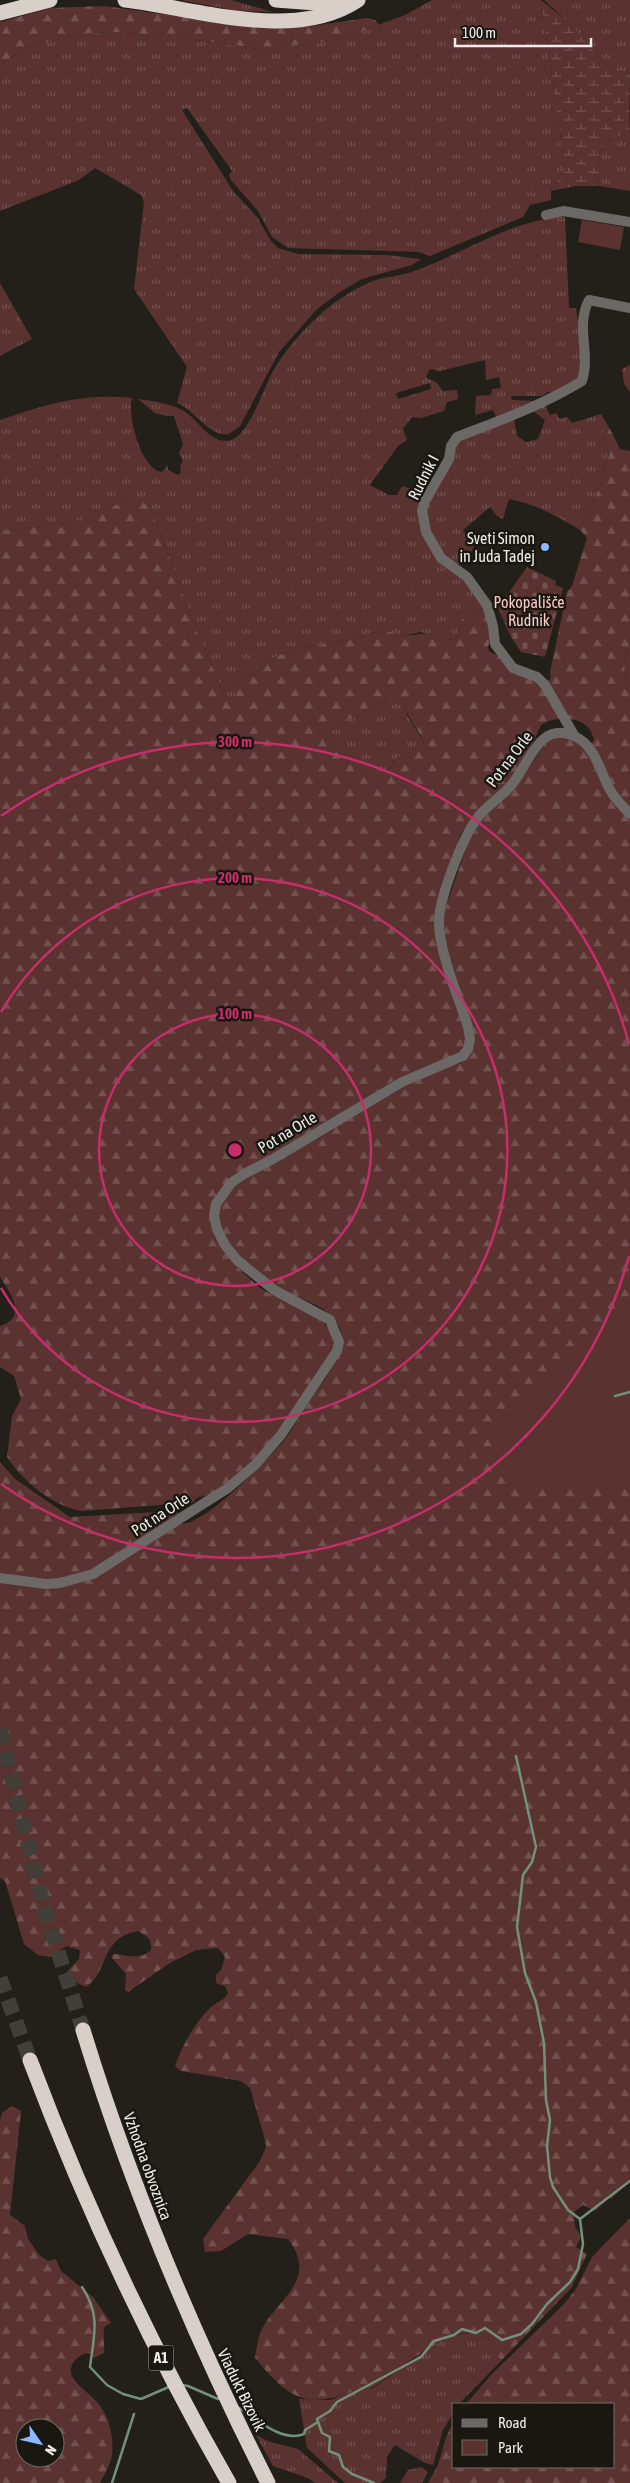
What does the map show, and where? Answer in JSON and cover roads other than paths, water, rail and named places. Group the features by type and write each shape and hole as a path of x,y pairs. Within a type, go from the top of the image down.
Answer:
{"highway":[{"path":"0,13 50,0"},
{"path":"125,0 241,18 268,20 320,17 344,8 358,0"},
{"path":"276,0 316,3 338,0"},
{"name":"Vzhodna obvoznica","path":"83,2030 121,2146 186,2310"},
{"name":"A1","path":"30,2060 64,2147 107,2246 162,2359 229,2483"},
{"name":"Viadukt Bizovik","path":"186,2310 232,2411 268,2483"}],"street":[{"path":"546,216 563,211 630,222"},
{"name":"Rudnik I","path":"574,735 545,685 537,676 513,668 495,644 493,626 487,605 467,577 442,558 432,546 422,522 422,510 424,501 449,459 451,446 457,436 559,396 582,381 585,362 582,318 589,300 630,308"},
{"name":"Pot na Orle","path":"0,1578 46,1584 68,1582 93,1574 228,1488 255,1465 282,1435 337,1351 339,1342 330,1320 274,1290 237,1260 225,1245 217,1228 214,1216 216,1204 231,1183 244,1174 273,1159 402,1082 462,1056 468,1049 470,1039 468,1027 442,948 440,930 439,918 450,882 468,833 476,819 501,797 513,783 540,740 548,734 555,732 574,735"},
{"path":"574,735 582,740 593,754 609,788 630,814"}],"waterway":[{"path":"615,1396 630,1392"},
{"path":"516,1756 536,1847 532,1862 523,1875 517,1927 525,1973 536,2002 544,2043 546,2100 550,2120 547,2146 550,2177 553,2187 568,2210 580,2219"},
{"path":"318,2422 317,2419 330,2411 337,2402 421,2357 434,2341 454,2335 462,2329 476,2333 485,2328 502,2340 521,2334 532,2324 547,2304 570,2282 578,2269 583,2244 580,2219 630,2181"},
{"path":"82,2287 88,2297 94,2316 95,2326 90,2367 107,2385 123,2394 141,2399 171,2386"},
{"path":"182,2385 218,2399"},
{"path":"239,2408 270,2428 287,2435 296,2436 304,2434 305,2430 318,2422 322,2433 330,2437 329,2451 339,2455 343,2467 352,2474 374,2483"},
{"path":"112,2483 134,2414"}],"tunnel":[{"path":"0,1729 43,1904 83,2030"},
{"path":"0,1978 30,2060"}],"place":[{"name":"Sveti Simon in Juda Tadej","path":"545,547"}],"park label":[{"name":"Pokopališče Rudnik","path":"529,611"}]}
